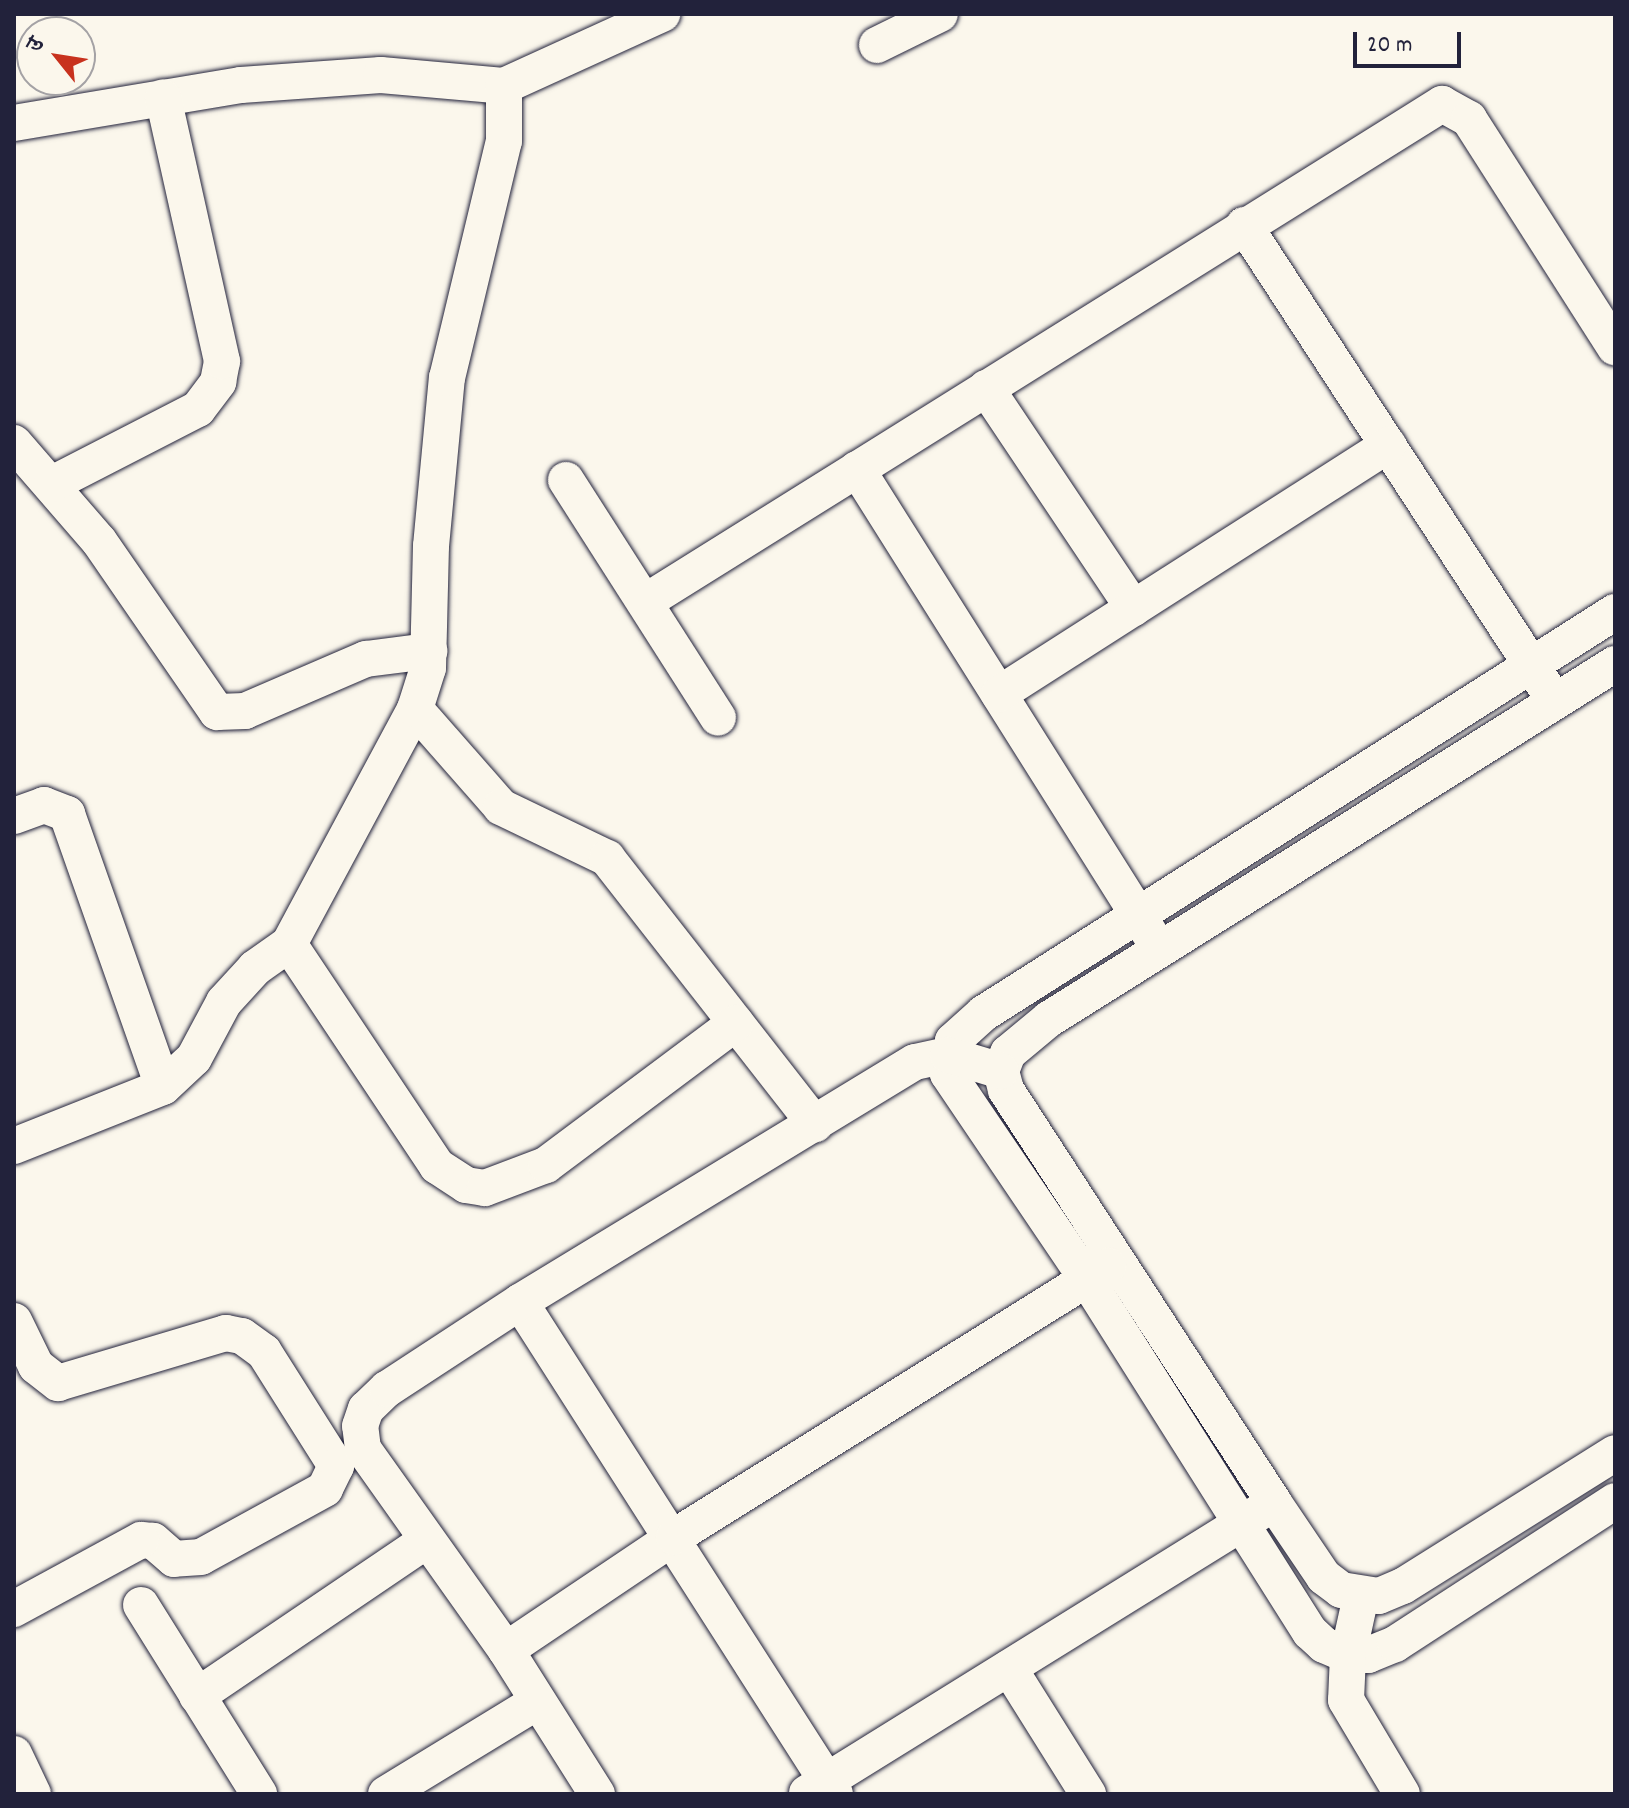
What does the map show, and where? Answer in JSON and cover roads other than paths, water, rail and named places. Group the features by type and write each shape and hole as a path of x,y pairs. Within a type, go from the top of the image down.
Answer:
{"street":[{"path":"877,45 940,14"},
{"path":"14,123 241,85 381,75 504,86 655,15"},
{"path":"14,1146 163,1087 194,1058 224,1002 255,968 289,944 415,709 429,651 431,546 447,378 504,141 504,86"},
{"path":"52,484 198,409 218,382 222,361 163,98"},
{"path":"645,602 1426,110 1442,104 1457,108 1469,119 1615,347"},
{"path":"1244,225 1555,702"},
{"path":"986,388 1133,608"},
{"path":"14,443 99,541 217,712 245,711 366,659 429,651"},
{"path":"999,694 1388,445"},
{"path":"857,469 1160,950"},
{"path":"566,480 718,718"},
{"path":"1615,612 965,1027 948,1055 948,1074 955,1088 1086,1278 1310,1632 1348,1655 1368,1655 1395,1644 1615,1501"},
{"path":"1615,664 1021,1040 1001,1071 1006,1090 1121,1260 1324,1577 1361,1596 1379,1596 1403,1586 1615,1453"},
{"path":"415,709 501,807 607,858 815,1124"},
{"path":"14,816 44,805 67,814 163,1087"},
{"path":"289,944 437,1166 466,1185 485,1188 546,1165 736,1023"},
{"path":"597,1794 506,1650 363,1449 360,1426 366,1409 387,1389 520,1302 915,1062 948,1055 1001,1071"},
{"path":"506,1650 674,1537 1086,1278 1121,1260"},
{"path":"520,1302 674,1537 822,1789 1274,1503"},
{"path":"14,1321 36,1366 58,1383 226,1333 242,1336 264,1352 336,1466 325,1489 201,1557 174,1559 153,1541 141,1540 14,1609"},
{"path":"197,1696 426,1541"},
{"path":"1361,1596 1348,1655 1346,1700 1352,1718 1402,1794"},
{"path":"141,1605 259,1794"},
{"path":"1009,1668 1088,1794"},
{"path":"386,1794 537,1702"},
{"path":"14,1754 33,1794"}]}
